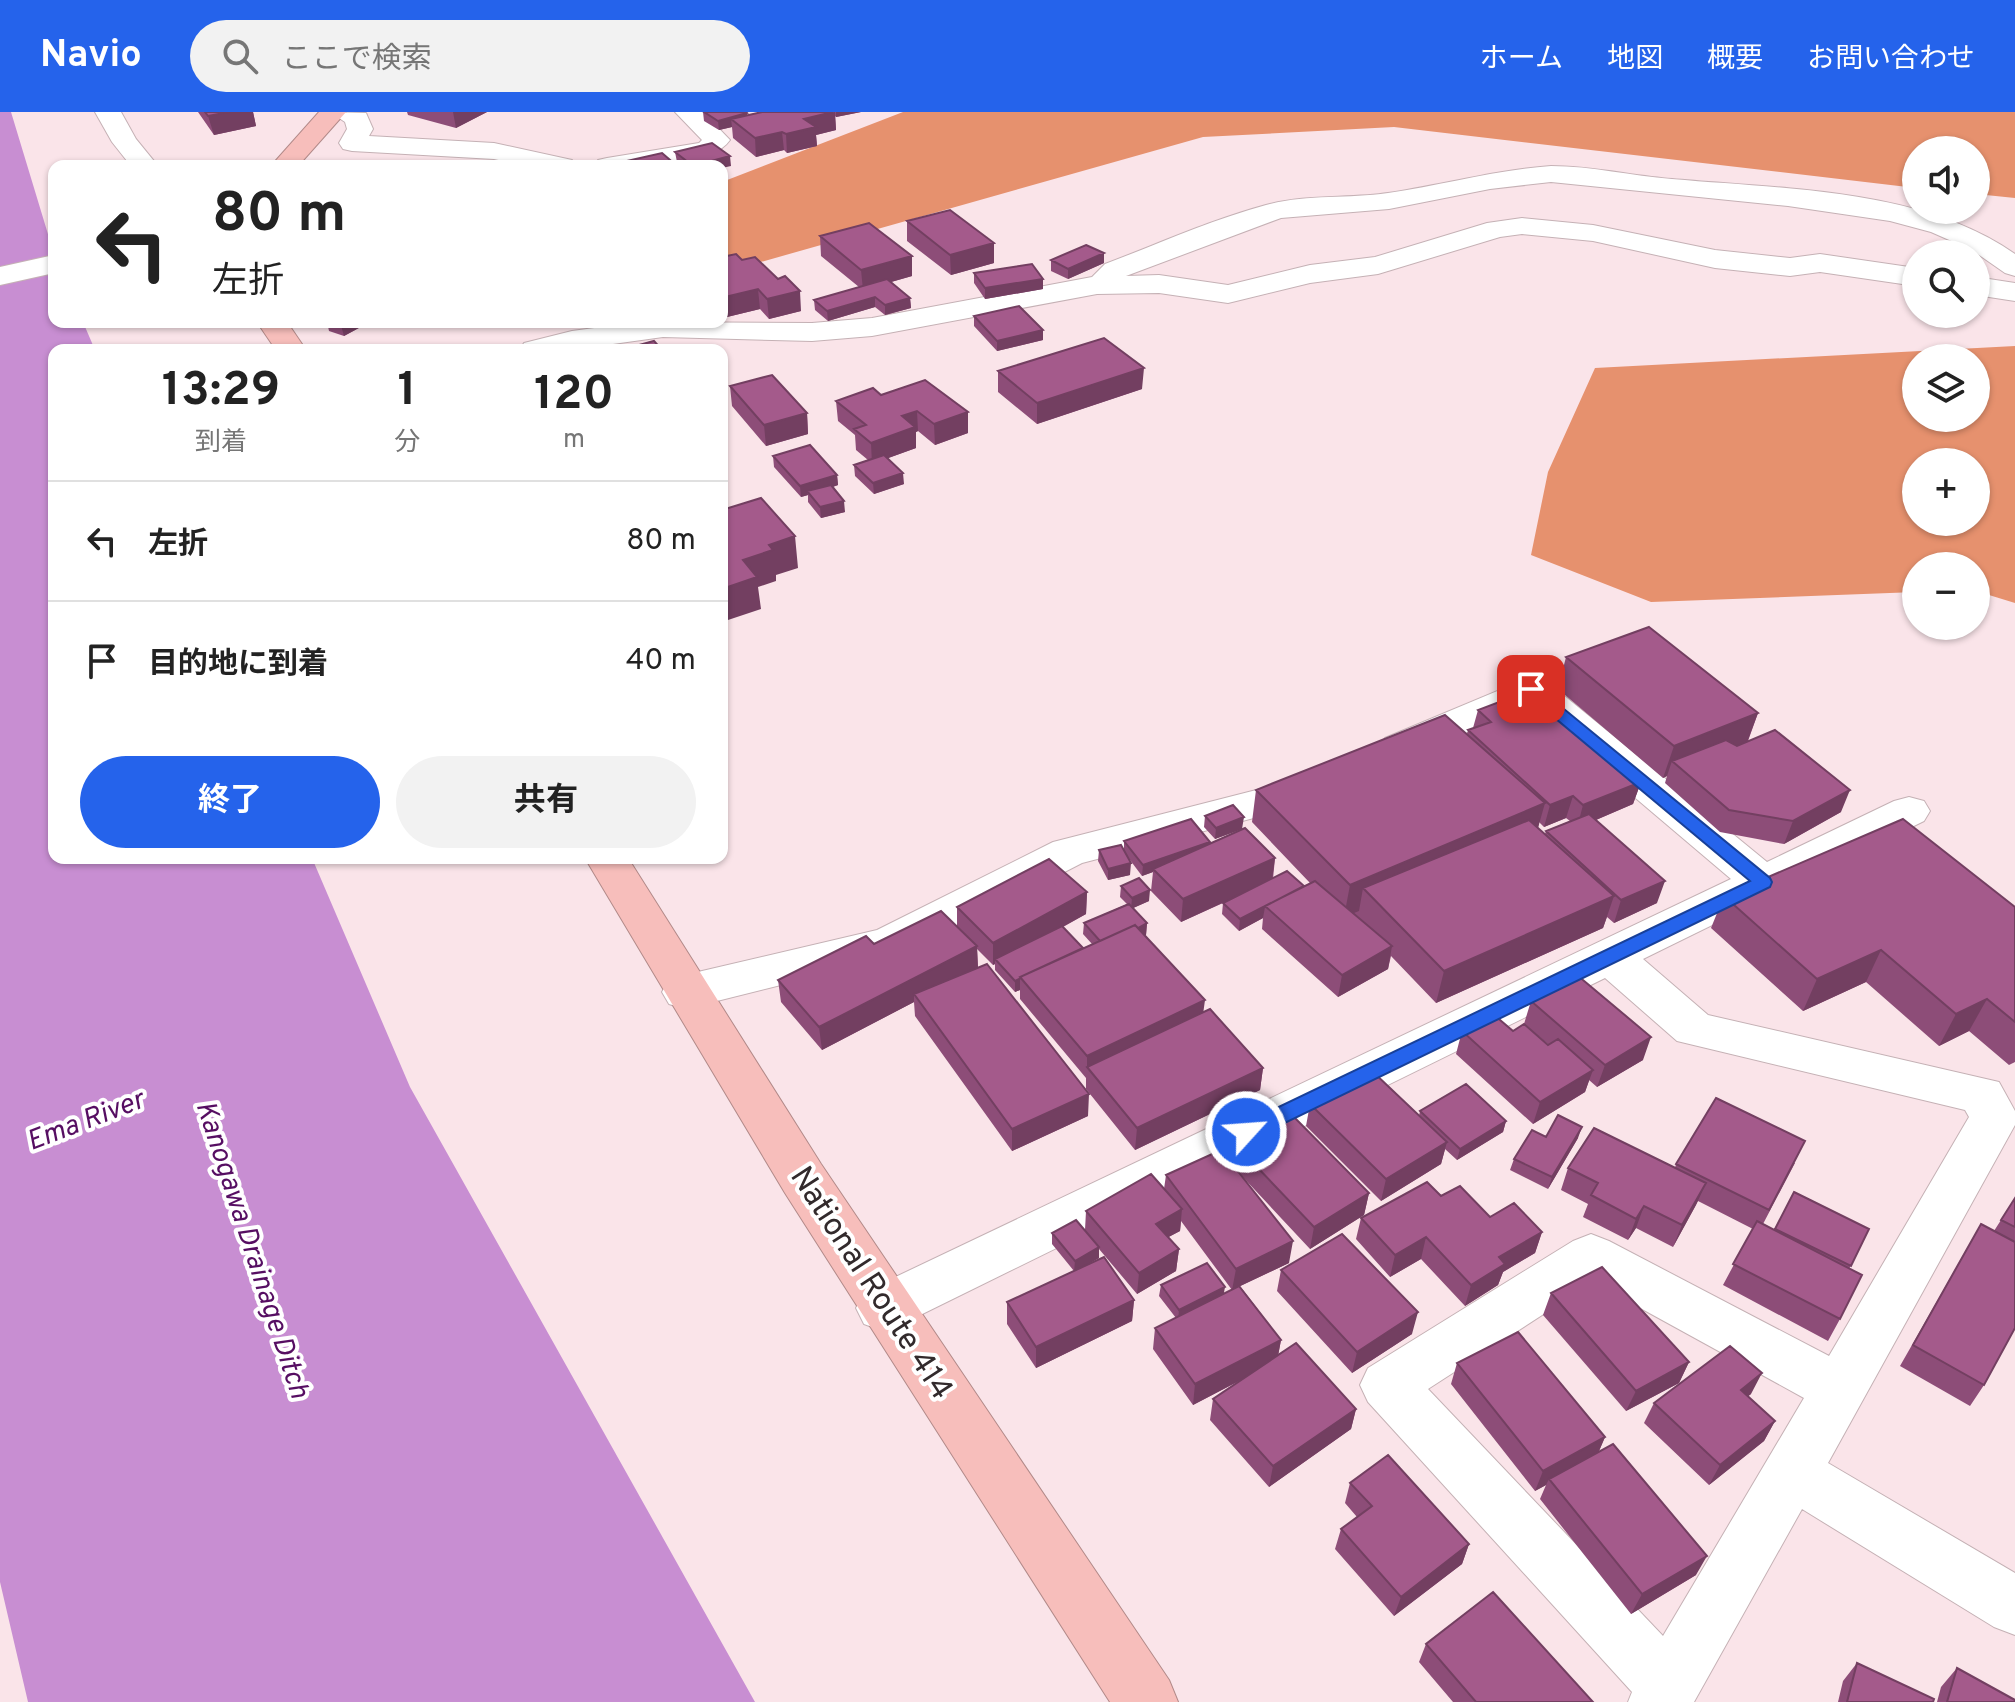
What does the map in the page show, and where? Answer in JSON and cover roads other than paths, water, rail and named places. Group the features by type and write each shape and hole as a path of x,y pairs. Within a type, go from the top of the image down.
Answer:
{"highway":[{"path":"289,160 333,112"},
{"name":"National Route 414","path":"610,864 685,992 883,1308 1147,1702"}],"street":[{"path":"108,112 125,142 140,160"},
{"path":"343,112 357,118 360,129 352,143 494,151 535,160"},
{"path":"642,160 707,149 717,140 688,112"},
{"path":"1097,285 1115,270 1276,211 1324,203 1386,201 1498,179 1552,174 1591,175 1645,185 1854,206 1929,224 1995,248 2015,267"},
{"path":"557,344 663,328 812,332 872,327 1097,285 1159,284 1228,294 1310,274 1378,265 1497,229 1522,226 1593,233 1715,259 1790,267 1820,263 1902,275"},
{"path":"0,276 48,265"},
{"path":"1990,288 2015,292"},
{"path":"685,992 889,943 1068,852 1285,796 1531,689 1763,882"},
{"path":"883,1308 1909,811"},
{"path":"1610,957 1694,1029 1982,1095 1994,1118 1664,1694 1388,1385 1591,1256 1838,1388"},
{"path":"1793,1473 2015,1606"}],"water":[{"path":"0,112 11,112 48,234 48,328 86,328 92,344 48,344 48,864 315,864 410,1087 755,1702 28,1702 0,1582"}],"water label":[{"name":"Ema River","path":"86,1122"},
{"name":"Kanogawa Drainage Ditch","path":"251,1250"}]}
